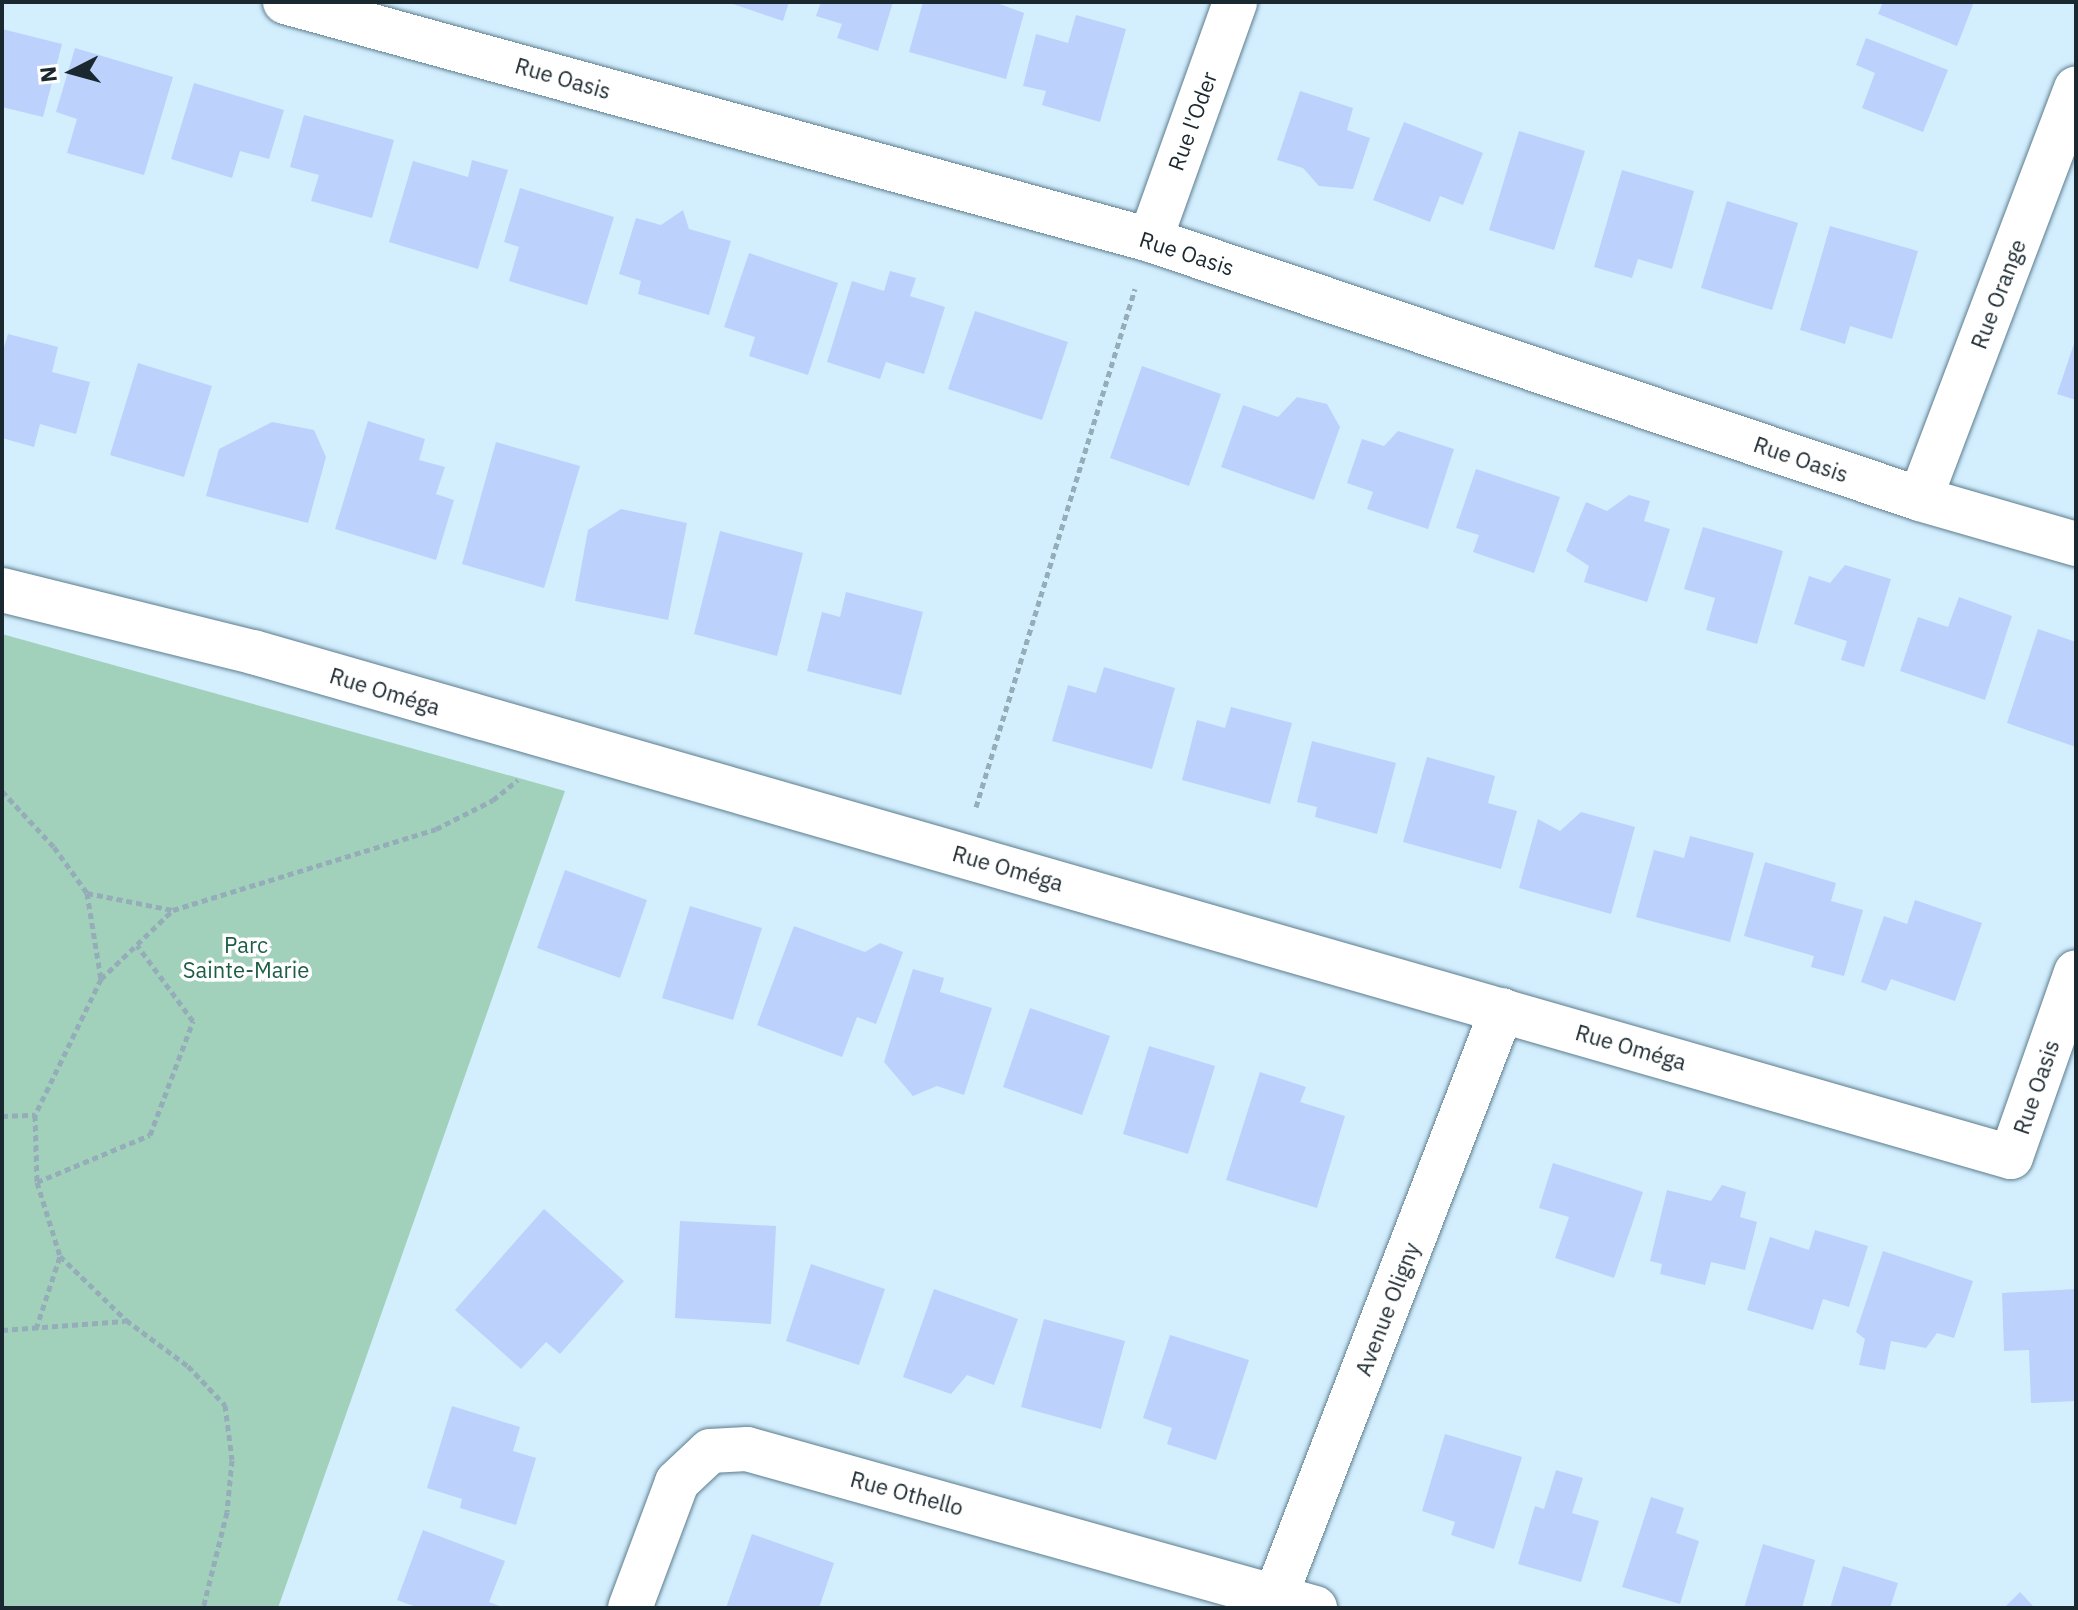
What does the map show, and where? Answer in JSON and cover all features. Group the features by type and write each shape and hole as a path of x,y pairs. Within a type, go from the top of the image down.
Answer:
{"street":[{"name":"Rue Oasis","path":"285,2 365,12 1150,240 1920,499 2076,544"},
{"name":"Rue l'Oder","path":"1150,240 1235,2"},
{"name":"Rue Orange","path":"1920,499 2076,89"},
{"name":"Rue Oméga","path":"2,590 253,652 562,744 962,854 2011,1157"},
{"name":"Rue Oasis","path":"2011,1157 2076,972"},
{"name":"Avenue Oligny","path":"1287,1604 1502,1010"},
{"name":"Rue Othello","path":"630,1608 677,1482 710,1451 747,1449 1287,1604"}],"path":[{"path":"962,854 1150,240"},
{"path":"203,1608 228,1499 232,1460 225,1405 188,1366 126,1320 60,1256 37,1182 35,1115 101,979 173,910 436,829 493,800 562,744"},
{"path":"2,791 54,847 87,893 101,979"},
{"path":"87,893 173,910"},
{"path":"37,1182 150,1135 193,1021 137,945"},
{"path":"2,1116 35,1115"},
{"path":"36,1329 60,1256"},
{"path":"2,1330 126,1320"}],"green space":[{"name":"Parc Sainte-Marie","path":"2,634 565,791 278,1608 2,1608"}],"building":[{"path":"727,2 789,2 783,21"},
{"path":"821,2 893,2 878,51 837,38 842,24 816,16"},
{"path":"923,2 994,2 1024,13 1006,79 909,52"},
{"path":"1883,2 1974,2 1957,46 1878,14"},
{"path":"1076,15 1126,29 1100,122 1042,105 1046,91 1023,86 1036,34 1068,43"},
{"path":"2,29 62,44 43,117 2,107"},
{"path":"1866,38 1948,70 1923,132 1862,108 1875,73 1856,65"},
{"path":"75,48 173,77 144,175 67,153 77,119 56,112"},
{"path":"194,83 284,110 269,159 240,151 232,178 171,159"},
{"path":"1300,91 1353,108 1347,130 1370,138 1353,189 1319,186 1303,168 1277,160"},
{"path":"304,115 394,140 372,218 311,201 319,175 290,167"},
{"path":"1404,122 1483,153 1463,205 1440,196 1430,222 1373,200"},
{"path":"1519,131 1585,151 1554,250 1489,230"},
{"path":"472,160 508,170 478,269 389,242 413,161 468,177"},
{"path":"1622,170 1694,191 1672,269 1638,259 1632,278 1594,267"},
{"path":"520,188 614,217 587,305 509,281 519,247 504,242"},
{"path":"1727,201 1798,223 1772,310 1701,288"},
{"path":"683,210 689,229 731,241 709,315 638,294 641,281 619,274 636,218 661,225"},
{"path":"1830,226 1918,251 1892,339 1850,326 1845,344 1800,330"},
{"path":"749,253 838,283 808,375 749,356 755,337 724,327"},
{"path":"890,271 916,278 910,296 945,307 924,374 886,362 880,379 827,362 852,281 884,291"},
{"path":"975,311 1068,342 1042,420 948,389"},
{"path":"8,334 58,347 52,372 90,382 76,434 40,424 34,447 2,438 2,354"},
{"path":"2076,338 2076,400 2057,394"},
{"path":"138,363 212,386 184,477 110,455"},
{"path":"1142,366 1221,394 1189,486 1110,458"},
{"path":"1297,397 1327,404 1340,427 1314,500 1221,467 1243,405 1278,417"},
{"path":"368,421 425,439 419,460 445,467 436,494 454,500 436,560 335,529"},
{"path":"272,422 314,430 326,457 308,523 206,496 219,449"},
{"path":"1398,431 1454,449 1428,529 1367,509 1373,492 1347,483 1362,439 1384,446"},
{"path":"496,442 580,466 544,588 462,564"},
{"path":"1476,469 1560,497 1534,573 1473,552 1479,535 1456,528"},
{"path":"1629,495 1650,501 1644,521 1670,529 1647,602 1584,582 1589,566 1566,551 1586,502 1607,511"},
{"path":"621,509 687,523 668,620 575,601 588,530"},
{"path":"1703,527 1783,551 1757,644 1706,630 1715,598 1684,589"},
{"path":"720,531 803,553 777,656 694,634"},
{"path":"1845,565 1891,579 1864,667 1841,660 1847,641 1794,624 1809,576 1830,583"},
{"path":"846,592 923,612 901,695 807,671 822,612 840,617"},
{"path":"1959,597 2012,616 1985,700 1900,671 1918,617 1948,627"},
{"path":"2038,629 2076,642 2076,747 2007,723"},
{"path":"1104,667 1175,688 1152,769 1052,741 1068,685 1096,693"},
{"path":"1231,707 1292,723 1270,804 1182,780 1197,720 1225,728"},
{"path":"1312,741 1396,763 1377,834 1315,817 1317,807 1297,802"},
{"path":"1427,757 1495,776 1488,803 1517,811 1501,869 1403,842"},
{"path":"1581,812 1635,827 1611,914 1519,888 1538,819 1560,831"},
{"path":"1690,836 1754,853 1730,942 1636,917 1654,850 1684,858"},
{"path":"1765,862 1836,883 1831,901 1863,910 1844,976 1811,967 1814,956 1744,936"},
{"path":"565,870 647,900 620,978 537,948"},
{"path":"1915,900 1982,923 1955,1001 1891,979 1886,991 1861,982 1884,916 1907,924"},
{"path":"690,906 762,928 733,1020 662,998"},
{"path":"794,926 865,952 880,943 903,952 876,1024 857,1017 842,1057 757,1025"},
{"path":"913,969 944,978 940,992 992,1008 964,1095 937,1086 913,1096 884,1062"},
{"path":"1030,1008 1110,1036 1082,1115 1003,1087"},
{"path":"1149,1046 1215,1066 1188,1154 1123,1134"},
{"path":"1260,1072 1306,1087 1300,1102 1345,1116 1317,1208 1226,1180"},
{"path":"1553,1163 1643,1192 1614,1278 1555,1258 1569,1217 1539,1208"},
{"path":"1722,1185 1746,1192 1740,1217 1757,1222 1745,1270 1711,1262 1705,1285 1660,1274 1662,1264 1650,1261 1667,1190 1711,1201"},
{"path":"544,1209 624,1281 560,1354 546,1342 521,1369 455,1310"},
{"path":"680,1221 776,1226 771,1324 675,1318"},
{"path":"1815,1230 1868,1246 1849,1307 1823,1299 1813,1330 1747,1310 1770,1237 1809,1250"},
{"path":"1883,1251 1973,1281 1954,1338 1937,1333 1926,1348 1891,1341 1885,1370 1859,1365 1865,1339 1856,1332"},
{"path":"811,1264 885,1289 859,1365 786,1341"},
{"path":"934,1289 1018,1319 994,1385 967,1375 951,1394 903,1377"},
{"path":"2076,1289 2076,1401 2031,1403 2029,1350 2004,1351 2002,1293"},
{"path":"1044,1319 1125,1341 1101,1429 1021,1407"},
{"path":"1170,1335 1249,1360 1216,1460 1167,1444 1172,1428 1143,1418"},
{"path":"452,1406 520,1427 513,1451 536,1458 516,1525 460,1508 462,1499 427,1488"},
{"path":"1445,1434 1522,1457 1494,1549 1451,1535 1455,1522 1422,1511"},
{"path":"1556,1470 1583,1478 1572,1513 1599,1521 1581,1582 1518,1564 1535,1506 1544,1509"},
{"path":"1651,1497 1684,1508 1676,1533 1699,1541 1680,1604 1622,1587"},
{"path":"423,1530 505,1561 489,1602 505,1608 419,1608 397,1600"},
{"path":"752,1534 834,1563 819,1608 726,1608"},
{"path":"1763,1544 1815,1560 1802,1608 1744,1608"},
{"path":"1843,1566 1898,1583 1890,1608 1830,1608"},
{"path":"2020,1592 2035,1608 2004,1608"}]}
